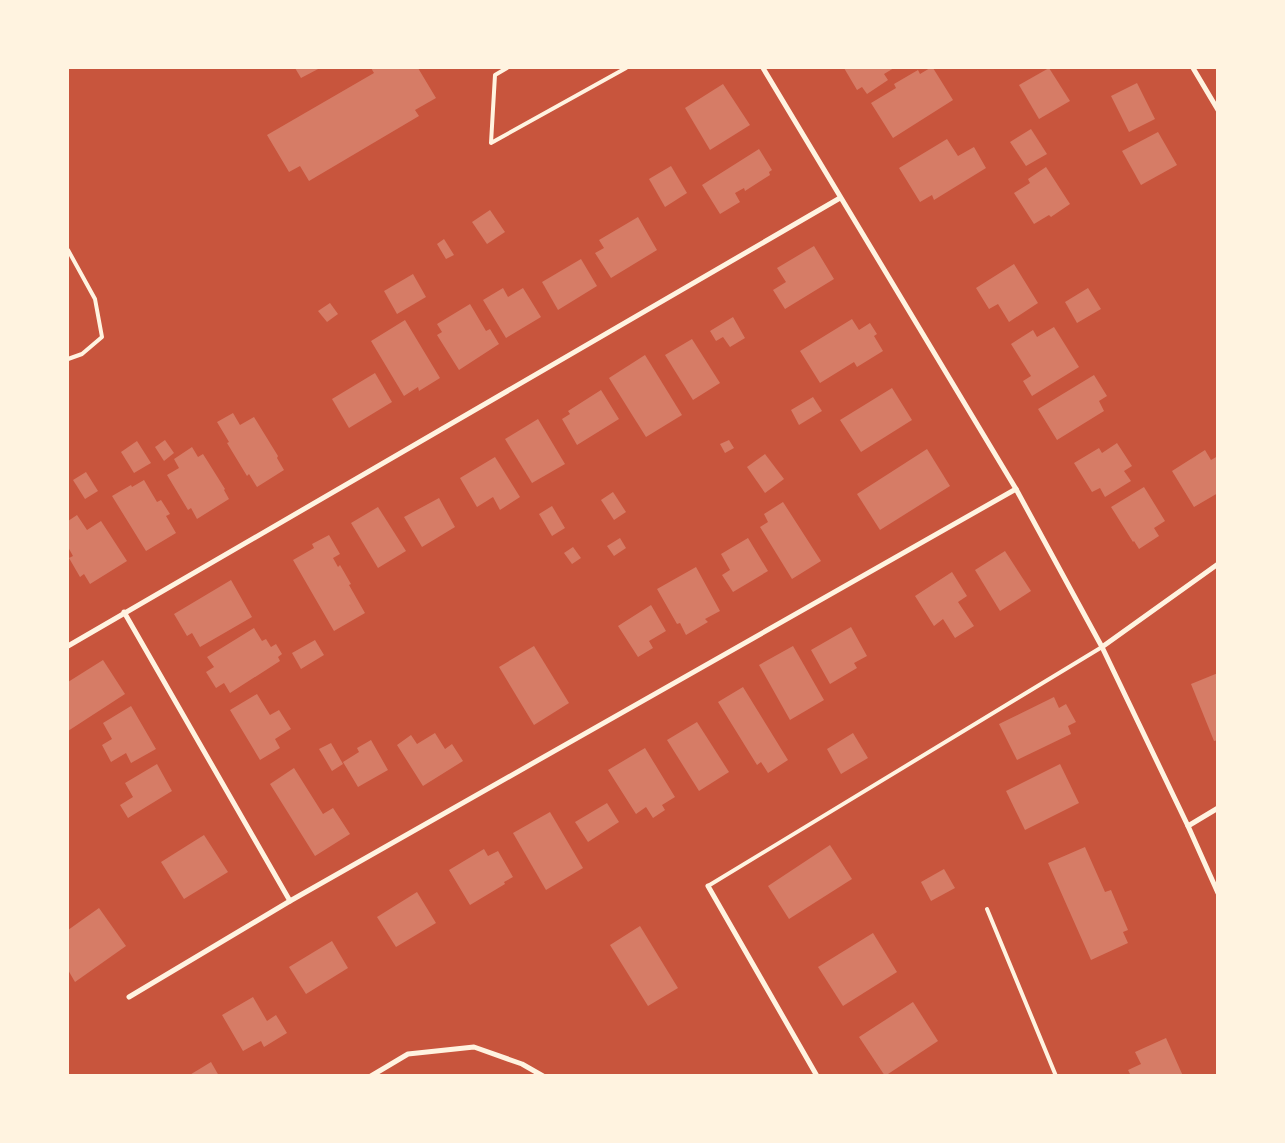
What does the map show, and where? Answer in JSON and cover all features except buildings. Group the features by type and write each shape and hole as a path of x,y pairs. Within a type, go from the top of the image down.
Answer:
{"street":[{"path":"763,68 1016,489 1102,647 1218,893"},
{"path":"1193,68 1218,110"},
{"path":"68,646 840,198"},
{"path":"129,997 290,901 1016,489"},
{"path":"1102,647 1218,564"},
{"path":"124,612 290,901"},
{"path":"1188,826 1218,808"},
{"path":"708,886 817,1076"},
{"path":"371,1076 408,1054 474,1047 522,1064 543,1076"}],"lane":[{"path":"508,68 496,75 491,143 626,68"},
{"path":"68,250 95,299 102,337 82,354 68,359"},
{"path":"708,886 1102,647"},
{"path":"987,910 1056,1076"}]}
